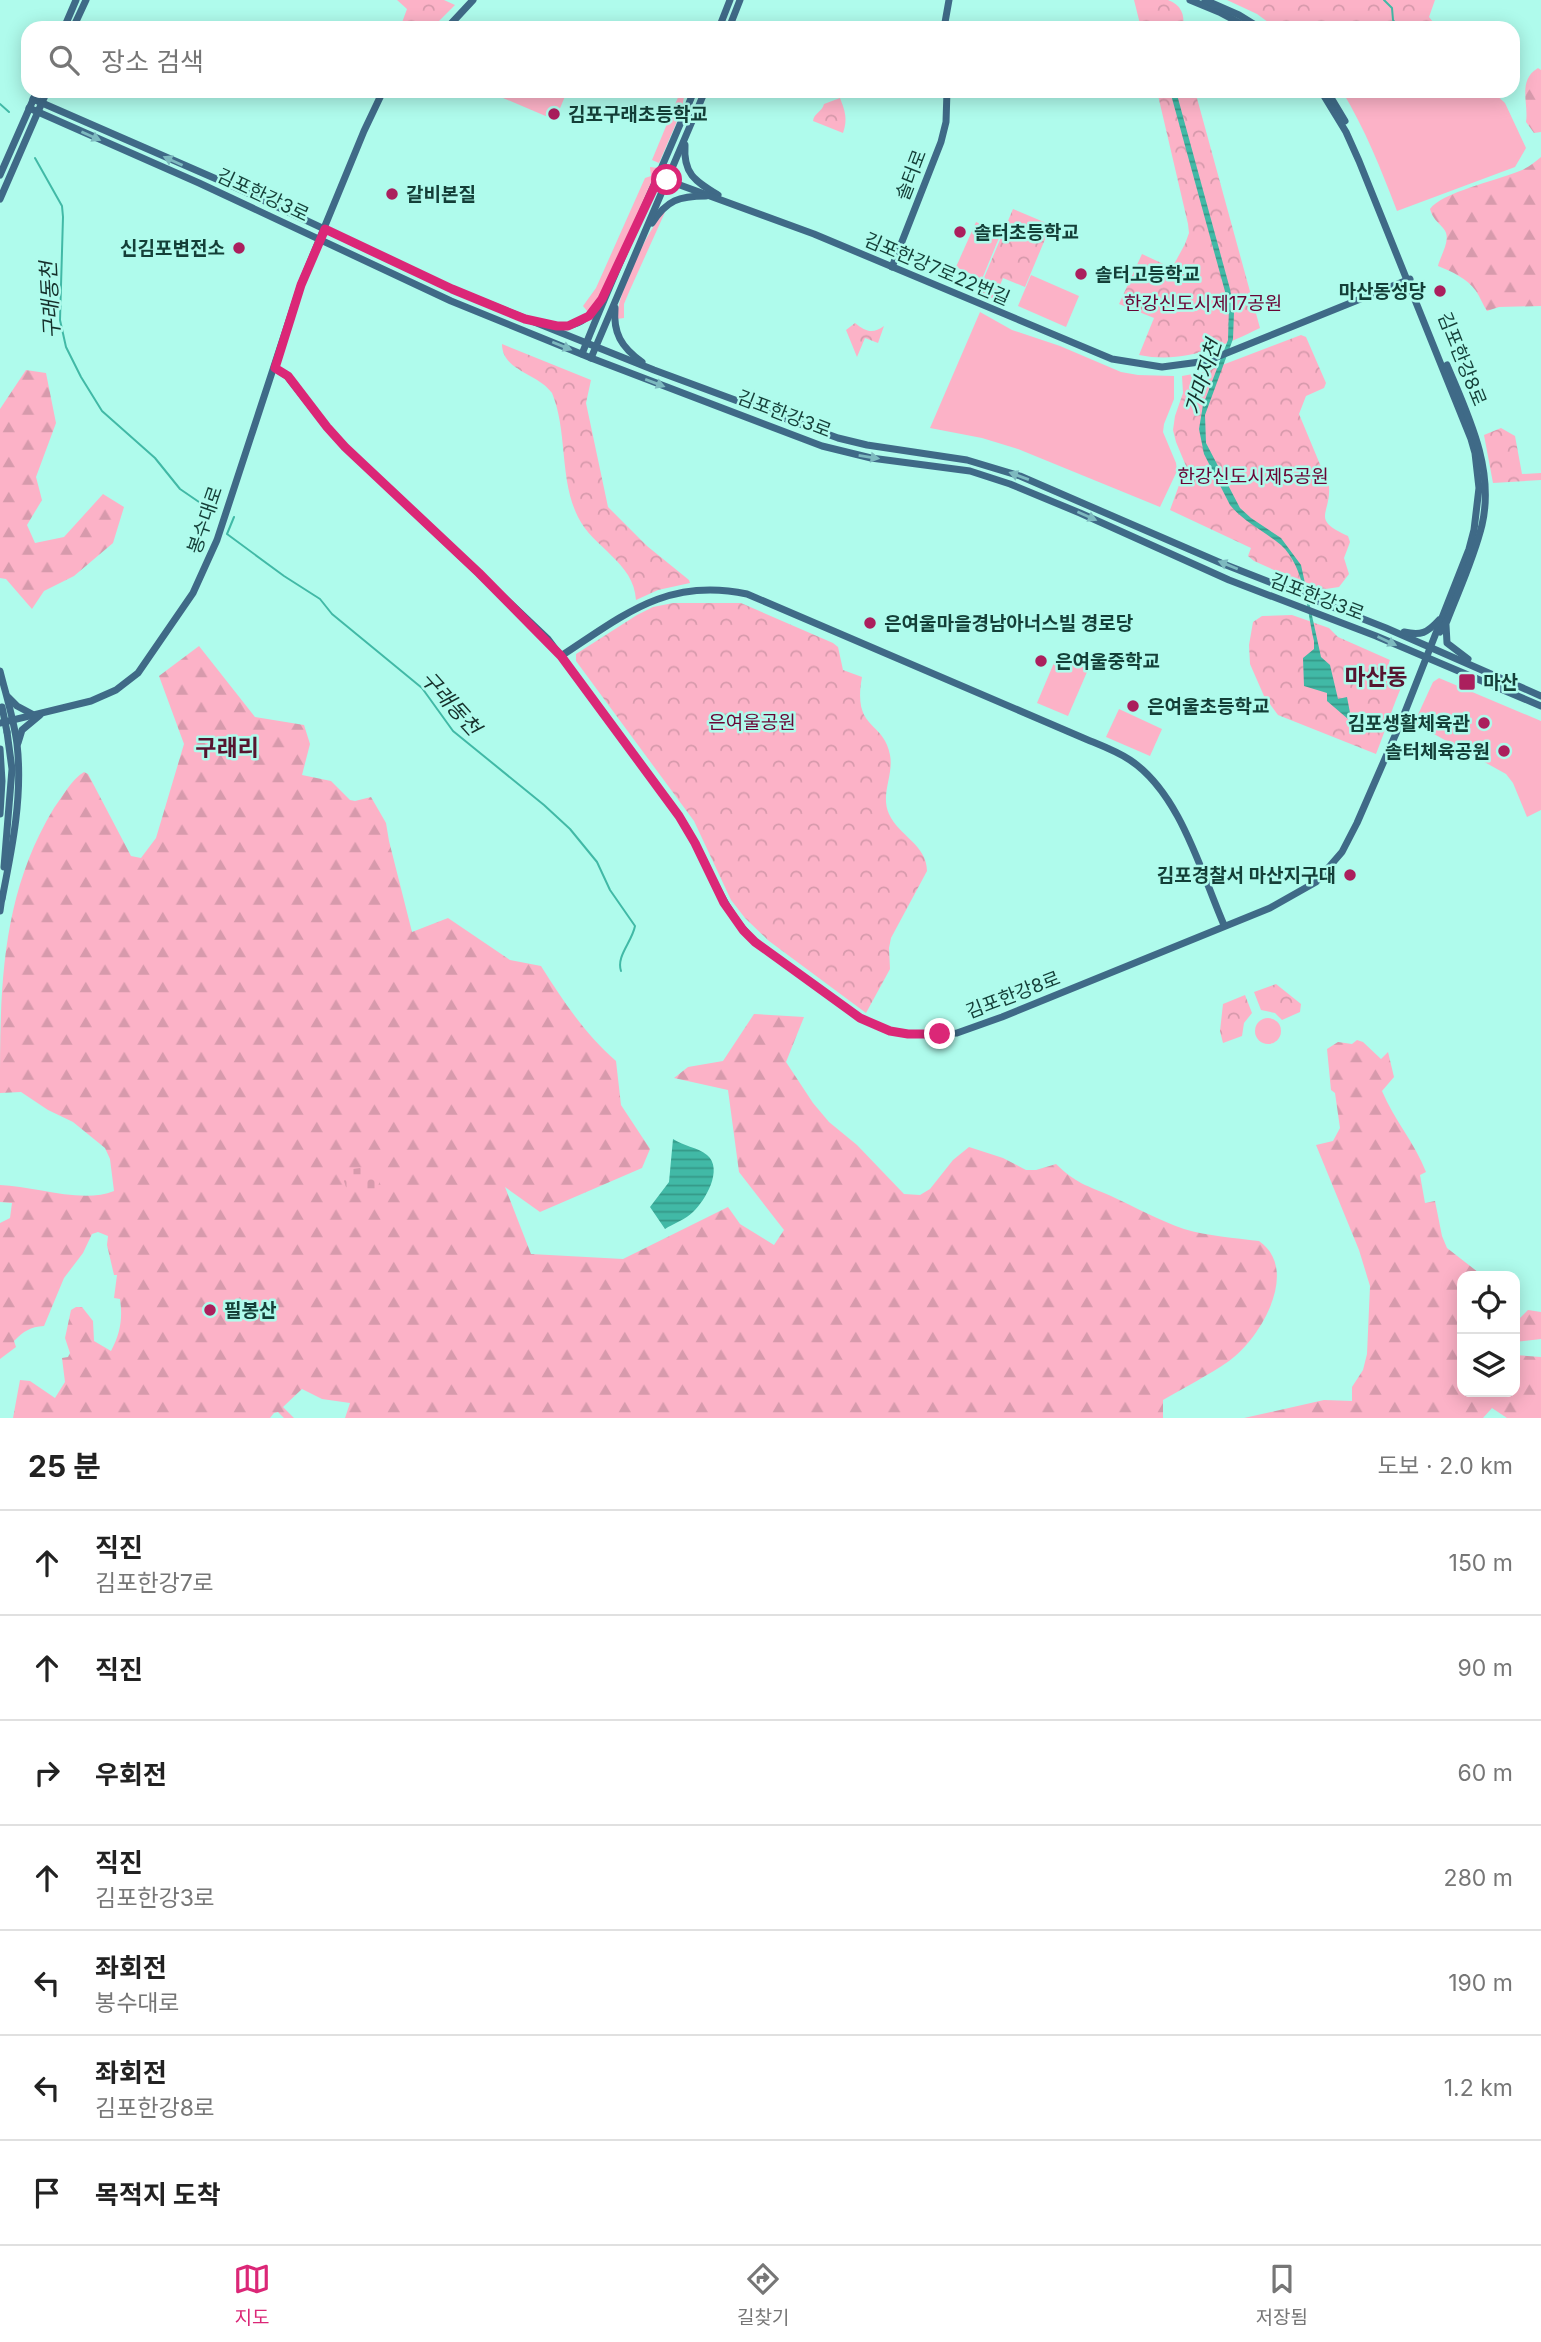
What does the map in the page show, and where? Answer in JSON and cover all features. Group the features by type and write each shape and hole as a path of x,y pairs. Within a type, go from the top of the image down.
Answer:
{"street":[{"path":"67,21 76,0"},
{"path":"76,21 86,0"},
{"path":"454,21 473,0"},
{"path":"722,21 730,0"},
{"path":"732,21 740,0"},
{"path":"945,21 949,0"},
{"path":"1190,0 1236,21"},
{"path":"1205,0 1249,21"},
{"path":"0,175 34,98"},
{"name":"김포한강3로","path":"38,98 42,103 325,229 452,289 525,319 838,438 967,460 1007,471 1387,628 1541,696"},
{"path":"0,199 44,98"},
{"name":"봉수대로","path":"0,723 91,701 116,690 138,673 175,622 200,580 217,540 301,285 380,98"},
{"path":"525,319 557,326 579,323 597,307 659,177 691,98"},
{"path":"582,354 591,345 624,277 702,98"},
{"name":"솔터로","path":"892,267 941,142 946,122 947,98"},
{"name":"김포한강8로","path":"1325,98 1346,132 1410,279"},
{"name":"김포한강8로","path":"275,368 288,376 345,447 548,639 683,822 724,903 743,930 763,949 840,1006 875,1025 908,1034 957,1032 1002,1017 1288,899 1316,881 1332,865 1357,823 1444,619 1469,549 1479,500 1478,472 1471,439 1362,156 1331,98"},
{"name":"김포한강3로","path":"29,108 321,239 451,301 591,358 848,454 970,471 1010,484 1229,580 1376,636 1541,706"},
{"path":"685,139 685,164 694,179 740,206"},
{"name":"김포한강7로22번길","path":"659,177 740,206 892,267 1112,359 1144,366 1162,367 1208,361 1410,279"},
{"path":"640,241 667,204 682,198 712,196"},
{"path":"591,358 591,345 613,277"},
{"path":"624,277 615,308 615,331 625,349 654,370"},
{"path":"561,656 638,606 664,596 704,589 747,594 1130,760 1156,783 1170,802 1224,925"},
{"path":"1387,628 1420,635 1444,619"},
{"path":"1444,619 1447,643 1486,671"},
{"path":"0,671 2,707 12,769 2,899"},
{"path":"3,696 33,714"},
{"path":"0,911 18,797 17,747 13,720 3,696"},
{"path":"17,747 22,730 44,712"},
{"path":"0,749 0,814"}],"green space":[{"path":"397,0 444,0 455,5 439,21 403,21 407,9"},
{"path":"1134,0 1168,0 1181,11 1183,18 1183,21 1139,21"},
{"path":"1227,0 1435,0 1429,17 1432,21 1266,21"},
{"path":"1538,68 1541,70 1541,132 1534,133 1526,122 1525,93 1528,79"},
{"path":"503,98 564,98 555,120"},
{"path":"678,98 684,98 681,112 659,163 652,160"},
{"path":"840,98 845,115 843,133 813,121 824,104"},
{"name":"한강신도시제17공원","path":"1159,98 1197,98 1260,328 1201,352 1171,357 1139,355 1154,318 1119,304 1142,254 1172,268 1189,233"},
{"path":"1346,98 1500,98 1505,103 1526,148 1515,167 1397,211"},
{"path":"1541,157 1541,306 1499,307 1487,311 1468,282 1438,266 1447,237 1430,209 1445,198 1520,171"},
{"path":"650,167 658,168 602,295 588,312 583,306 596,288 645,178 651,176"},
{"path":"1013,209 1051,225 1025,287 1003,278 994,299 978,292"},
{"path":"666,210 624,304 624,318 617,319 622,294 635,262 651,231"},
{"path":"976,222 1001,233 982,279 956,267"},
{"path":"1031,275 1079,296 1066,327 1018,306"},
{"path":"980,312 1012,330 1060,346 1121,372 1174,376 1174,399 1163,432 1177,471 1160,507 1018,449 982,438 930,428"},
{"path":"855,323 870,331 884,326 878,343 865,338 857,357 846,330"},
{"name":"한강신도시제5공원","path":"1301,335 1306,337 1326,383 1324,388 1306,396 1299,414 1329,486 1326,520 1329,525 1348,536 1350,542 1344,558 1349,574 1339,587 1319,590 1254,561 1248,556 1251,548 1170,510 1186,466 1173,430 1183,393 1182,376 1204,372"},
{"path":"502,344 591,380 586,403 608,507 690,583 658,590 636,600 628,575 593,538 578,517 568,487 560,423 552,393 546,386 514,366 504,353"},
{"path":"26,370 46,373 56,423 36,477 42,500 27,525 35,543 64,537 103,494 124,507 113,543 74,576 44,591 32,609 6,579 0,578 0,409"},
{"path":"1501,428 1515,436 1522,474 1541,473 1541,480 1493,483 1484,435"},
{"name":"은여울공원","path":"673,603 741,603 833,643 838,647 843,670 862,677 861,707 887,744 890,755 886,792 889,814 899,829 918,847 926,862 927,871 891,938 890,969 866,1013 769,941 745,918 731,900 694,821 576,661 576,654 637,615 653,607"},
{"path":"1292,615 1329,628 1338,637 1390,660 1385,674 1404,681 1376,754 1278,715 1264,696 1250,664 1249,645 1253,622 1262,616"},
{"path":"199,646 255,717 304,725 310,744 302,775 331,781 350,800 371,797 386,823 412,932 448,918 510,960 541,966 575,1016 594,1040 616,1061 621,1105 650,1149 642,1168 540,1212 505,1187 531,1254 623,1259 728,1207 740,1224 774,1245 784,1230 739,1172 728,1090 674,1078 688,1067 723,1061 754,1014 804,1017 786,1062 829,1122 857,1145 904,1194 920,1195 930,1189 953,1160 969,1147 1003,1158 1026,1170 1056,1164 1082,1183 1184,1229 1259,1241 1271,1254 1276,1269 1276,1286 1271,1304 1253,1337 1229,1361 1163,1400 1163,1418 345,1418 350,1403 322,1399 302,1389 283,1407 294,1418 284,1418 278,1412 270,1418 13,1418 20,1380 30,1381 55,1398 65,1382 62,1358 68,1357 70,1353 65,1338 71,1310 82,1307 93,1321 94,1341 111,1351 119,1332 121,1313 120,1299 114,1298 117,1275 114,1275 107,1245 108,1236 98,1232 92,1234 83,1253 64,1278 44,1326 24,1332 14,1341 16,1347 0,1359 0,1223 10,1218 12,1203 0,1202 0,1185 87,1196 114,1191 110,1159 105,1148 73,1122 21,1092 0,1093 3,981 13,910 36,842 54,808 71,784 84,772 88,774 131,856 141,858 156,838 184,744 159,676"},
{"path":"1059,651 1090,665 1068,716 1037,703"},
{"name":"솔터체육공원","path":"1439,678 1541,721 1541,810 1527,817 1513,783 1506,774 1416,724 1433,682"},
{"path":"1119,709 1162,729 1150,756 1106,737"},
{"path":"1276,984 1301,1004 1300,1012 1282,1020 1275,1013 1261,1010 1254,992"},
{"path":"1245,995 1252,1013 1244,1023 1242,1036 1223,1043 1220,1031 1223,1004"},
{"path":"1268,1018 1277,1022 1281,1031 1277,1040 1268,1044 1259,1040 1255,1031 1259,1022"},
{"path":"1357,1040 1363,1042 1381,1059 1388,1052 1394,1077 1382,1091 1426,1172 1420,1175 1425,1203 1435,1201 1447,1248 1477,1271 1457,1271 1457,1397 1520,1397 1520,1355 1541,1357 1541,1418 1507,1418 1492,1408 1483,1418 1244,1418 1324,1400 1352,1401 1352,1387 1363,1370 1367,1354 1370,1286 1359,1250 1316,1145 1333,1141 1340,1128 1335,1093 1331,1090 1327,1049 1338,1042 1352,1044"},
{"path":"353,1169 376,1172 380,1180 377,1190 367,1196 346,1187 344,1181"},
{"path":"1528,1310 1541,1312 1541,1339 1520,1341 1520,1318"}],"shaded area":[{"path":"1172,98 1178,98 1234,312 1233,339 1205,415 1206,443 1240,508 1281,538 1301,565 1321,657 1330,665 1338,699 1347,697 1351,718 1348,719 1327,701 1327,693 1304,686 1303,658 1314,649 1314,641 1304,590 1295,565 1281,545 1230,505 1204,454 1199,429 1203,405 1228,340 1229,306"},
{"path":"673,1139 707,1155 714,1168 711,1185 698,1207 687,1217 665,1229 650,1207 669,1182"}],"waterway":[{"path":"1384,0 1392,8 1394,21"},
{"name":"구래동천","path":"0,104 9,112"},
{"name":"구래동천","path":"35,158 62,206 60,320 66,347 81,377 102,411 155,458 180,489 216,510"},
{"name":"구래동천","path":"234,517 227,534 320,599 332,614 422,688 453,731 570,829 597,862 610,890 635,926 622,954 621,971"}],"place":[{"name":"김포구래초등학교","path":"554,114"},
{"name":"갈비본질","path":"392,194"},
{"name":"솔터초등학교","path":"960,232"},
{"name":"신김포변전소","path":"239,248"},
{"name":"솔터고등학교","path":"1081,274"},
{"name":"마산동성당","path":"1440,291"},
{"name":"은여울마을경남아너스빌 경로당","path":"870,623"},
{"name":"은여울중학교","path":"1041,661"},
{"name":"마산","path":"1467,682"},
{"name":"은여울초등학교","path":"1133,706"},
{"name":"김포생활체육관","path":"1484,723"},
{"name":"솔터체육공원","path":"1504,751"},
{"name":"김포경찰서 마산지구대","path":"1350,875"},
{"name":"필봉산","path":"210,1310"}],"district":[{"name":"마산동","path":"1376,677"},
{"name":"구래리","path":"227,748"}],"route":[{"path":"667,180 659,177 597,307 579,323 568,326 525,319 452,289 325,229 301,285 275,368 288,376 345,447 479,573 561,656 687,828 724,903 743,930 776,959 860,1018 890,1031 940,1034"}],"water label":[{"name":"가마지천","path":"1203,377"}]}
